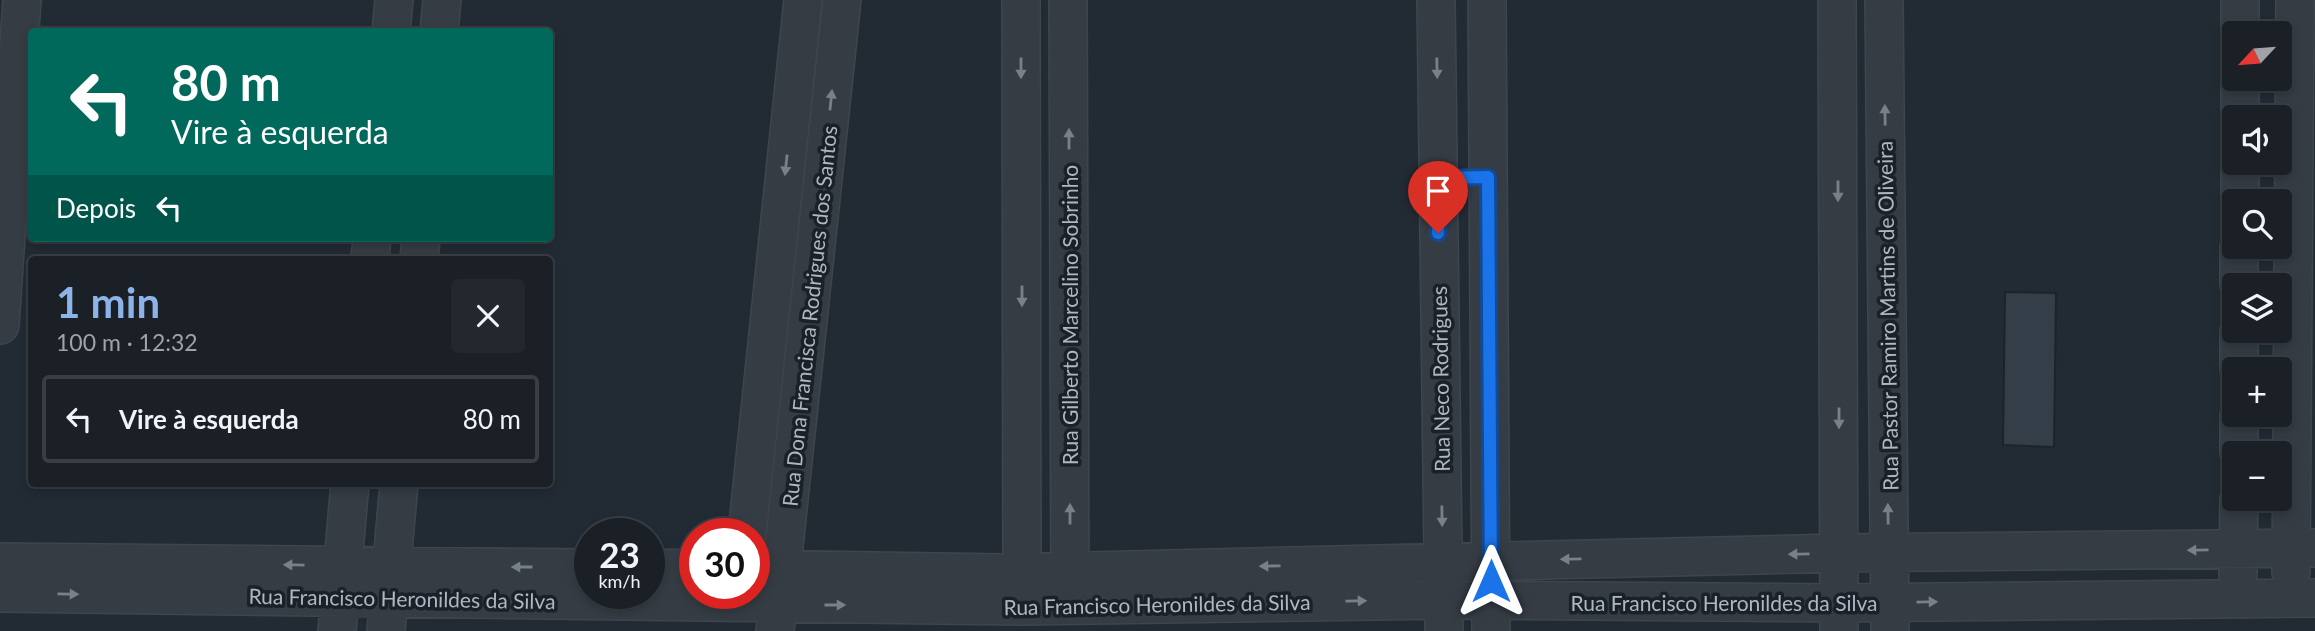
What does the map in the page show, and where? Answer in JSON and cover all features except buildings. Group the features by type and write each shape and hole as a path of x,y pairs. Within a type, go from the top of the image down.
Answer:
{"street":[{"path":"0,326 3,235 22,0"},
{"path":"391,28 394,0"},
{"path":"439,28 442,0"},
{"name":"Rua Dona Francisca Rodrigues dos Santos","path":"749,518 803,0"},
{"name":"Rua Dona Francisca Rodrigues dos Santos","path":"770,536 808,335 842,0"},
{"path":"1021,0 1022,603"},
{"name":"Rua Gilberto Marcelino Sobrinho","path":"1068,0 1070,603"},
{"name":"Rua Neco Rodrigues","path":"1436,0 1444,616"},
{"path":"1487,0 1491,616"},
{"path":"1837,0 1839,617"},
{"name":"Rua Pastor Ramiro Martins de Oliveira","path":"1884,0 1890,617"},
{"path":"2240,0 2240,21"},
{"path":"2295,0 2302,598"},
{"path":"1438,178 1488,177"},
{"path":"768,334 808,335"},
{"path":"340,598 350,487"},
{"path":"389,598 399,487"},
{"path":"2237,599 2239,511"},
{"name":"Rua Francisco Heronildes da Silva","path":"1070,603 1443,562 1839,553 1889,555 2303,549"},
{"name":"Rua Francisco Heronildes da Silva","path":"0,562 340,598"},
{"name":"Rua Francisco Heronildes da Silva","path":"389,598 574,570"},
{"name":"Rua Francisco Heronildes da Silva","path":"0,593 679,600"},
{"name":"Rua Francisco Heronildes da Silva","path":"770,600 1070,603 1444,616 1890,617 2302,598"}],"route":[{"path":"1438,233 1438,178 1488,177 1491,581"}]}
